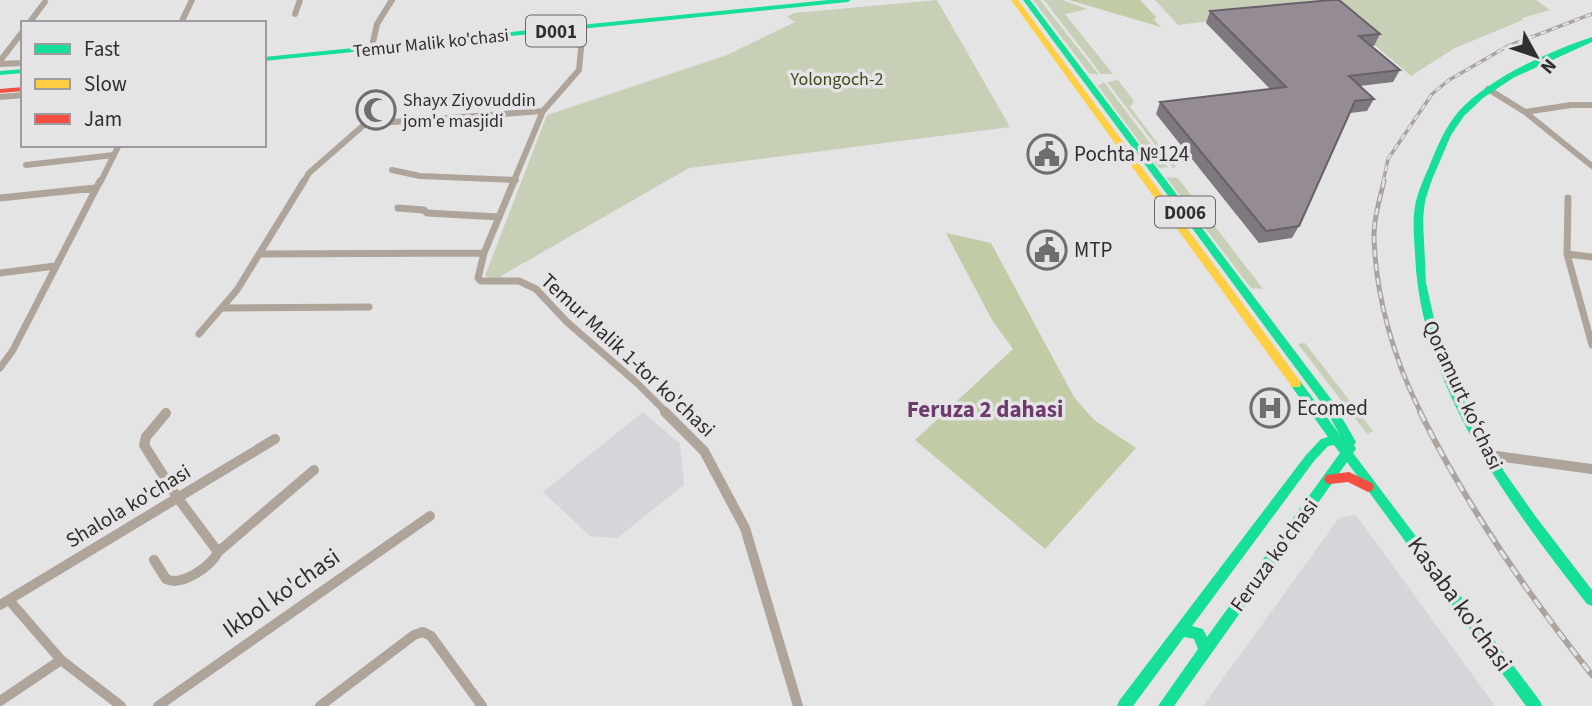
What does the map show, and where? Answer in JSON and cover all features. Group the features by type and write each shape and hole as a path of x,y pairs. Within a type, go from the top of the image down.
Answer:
{"main road":[{"name":"Temur Malik ko'chasi","path":"266,53 797,0"},
{"name":"Temur Malik ko'chasi","path":"266,59 848,0"},
{"name":"D006","path":"1014,0 1048,46"},
{"name":"D006","path":"1026,0 1328,402 1350,442"},
{"name":"Qoramurt koʻchasi","path":"1592,40 1489,90 1460,116 1434,158 1420,202 1415,252 1418,284 1427,323 1464,407 1531,524 1592,600"},
{"path":"1048,46 1060,44"},
{"name":"Kasaba ko'chasi","path":"1048,46 1309,406 1322,431 1335,439 1348,455 1535,706"},
{"path":"0,76 21,73"},
{"path":"0,83 21,81"},
{"path":"0,91 21,89"},
{"path":"1322,431 1341,426"},
{"name":"Feruza ko'chasi","path":"1310,458 1322,431"},
{"path":"1335,439 1350,442"},
{"name":"Feruza ko'chasi","path":"1124,706 1310,458 1322,444 1335,439"},
{"name":"Kasaba ko'chasi","path":"1350,442 1385,503"},
{"name":"Feruza ko'chasi","path":"1165,706 1348,455 1350,442"},
{"name":"Qoramurt koʻchasi","path":"1492,455 1535,523 1592,593"},
{"path":"1330,479 1343,476 1357,480 1385,503"},
{"path":"1181,630 1198,634 1206,650"}],"street":[{"path":"182,21 192,0"},
{"path":"295,14 300,0"},
{"path":"373,42 377,23 392,0"},
{"path":"31,21 45,2"},
{"name":"Temur Malik 1-tor ko'chasi","path":"583,28 579,70 543,111 484,253 479,280 519,281 536,289 567,321 645,391 704,451 745,528 798,706"},
{"path":"0,63 21,34"},
{"path":"0,63 21,63"},
{"path":"1489,90 1525,112 1592,166"},
{"path":"0,97 21,95"},
{"path":"1525,112 1571,105 1592,105"},
{"path":"199,334 224,308 309,173 365,124 543,111"},
{"path":"0,368 13,350 118,147"},
{"path":"26,165 114,155"},
{"path":"392,170 420,176 516,180"},
{"path":"0,198 95,188"},
{"path":"1568,198 1567,254 1592,345"},
{"path":"398,208 424,210 426,213 499,217"},
{"path":"259,254 484,253"},
{"path":"1567,254 1592,257"},
{"path":"0,273 55,266"},
{"path":"224,308 369,307"},
{"path":"0,352 13,350"},
{"path":"166,413 146,437 144,445 177,497 218,552"},
{"name":"Shalola ko'chasi","path":"4,603 275,439"},
{"path":"1492,455 1592,469"},
{"path":"154,561 166,580 173,583 203,565 314,470"},
{"name":"Ikbol ko'chasi","path":"158,706 429,516"},
{"path":"4,603 61,660 121,706"},
{"path":"320,706 414,635 424,632 431,636 482,706"},
{"path":"0,702 61,660"}],"shaded area":[{"path":"643,412 680,444 684,485 617,538 590,536 543,492"},
{"path":"1356,515 1495,706 1203,706 1339,518"}],"green space":[{"name":"Yolongoch-2","path":"937,0 1010,127 689,168 496,279 485,276 547,115 727,55 795,22 787,17 794,13"},
{"path":"1033,0 1040,0 1099,75 1089,73"},
{"path":"1044,0 1062,0 1088,9 1065,14 1113,74 1101,74"},
{"path":"1069,0 1140,0 1157,18 1153,19 1161,27"},
{"path":"1155,0 1536,0 1550,10 1522,18 1523,20 1455,48 1411,76 1330,7 1178,25"},
{"path":"1118,80 1134,101 1130,107 1176,167 1173,168 1107,82"},
{"path":"1104,82 1168,167 1159,168 1098,86"},
{"path":"1166,177 1178,178 1263,289 1251,288"},
{"path":"946,233 991,243 1074,397 1094,420 1136,448 1045,549 915,440 1013,349 992,320"},
{"path":"1305,343 1373,431 1367,434 1298,344"}],"building":[{"path":"1339,0 1380,34 1359,36 1400,70 1349,76 1374,99 1355,101 1299,226 1266,231 1160,102 1286,87 1210,11"}],"railway":[{"path":"1383,183 1388,159 1432,94 1449,80 1508,46 1592,14"},
{"path":"1384,181 1374,228 1378,281 1388,327 1402,371 1421,413"},
{"path":"1420,412 1457,482 1499,548 1592,675"}],"traffic: fast":[{"path":"266,59 848,0"},
{"path":"1026,0 1327,402 1350,442"},
{"path":"1592,39 1511,76 1481,96 1461,114 1447,135 1427,182 1419,210 1421,283 1432,332 1450,381 1501,476 1592,600"},
{"path":"0,73 21,71"},
{"path":"1296,384 1348,455"},
{"path":"1124,706 1310,458 1325,442 1342,439"},
{"path":"1165,706 1350,449"},
{"path":"1348,455 1535,706"},
{"path":"1181,630 1198,634 1206,650"}],"traffic: slow":[{"path":"1014,0 1296,384"}],"traffic: jam":[{"path":"0,91 21,89"},
{"path":"1330,479 1349,477 1368,487"}],"place":[{"name":"Shayx Ziyovuddin jom'e masjidi","path":"376,110"},
{"name":"Pochta №124","path":"1047,154"},
{"name":"MTP","path":"1047,250"},
{"name":"Ecomed","path":"1270,408"}],"district":[{"name":"Feruza 2 dahasi","path":"985,409"}]}
